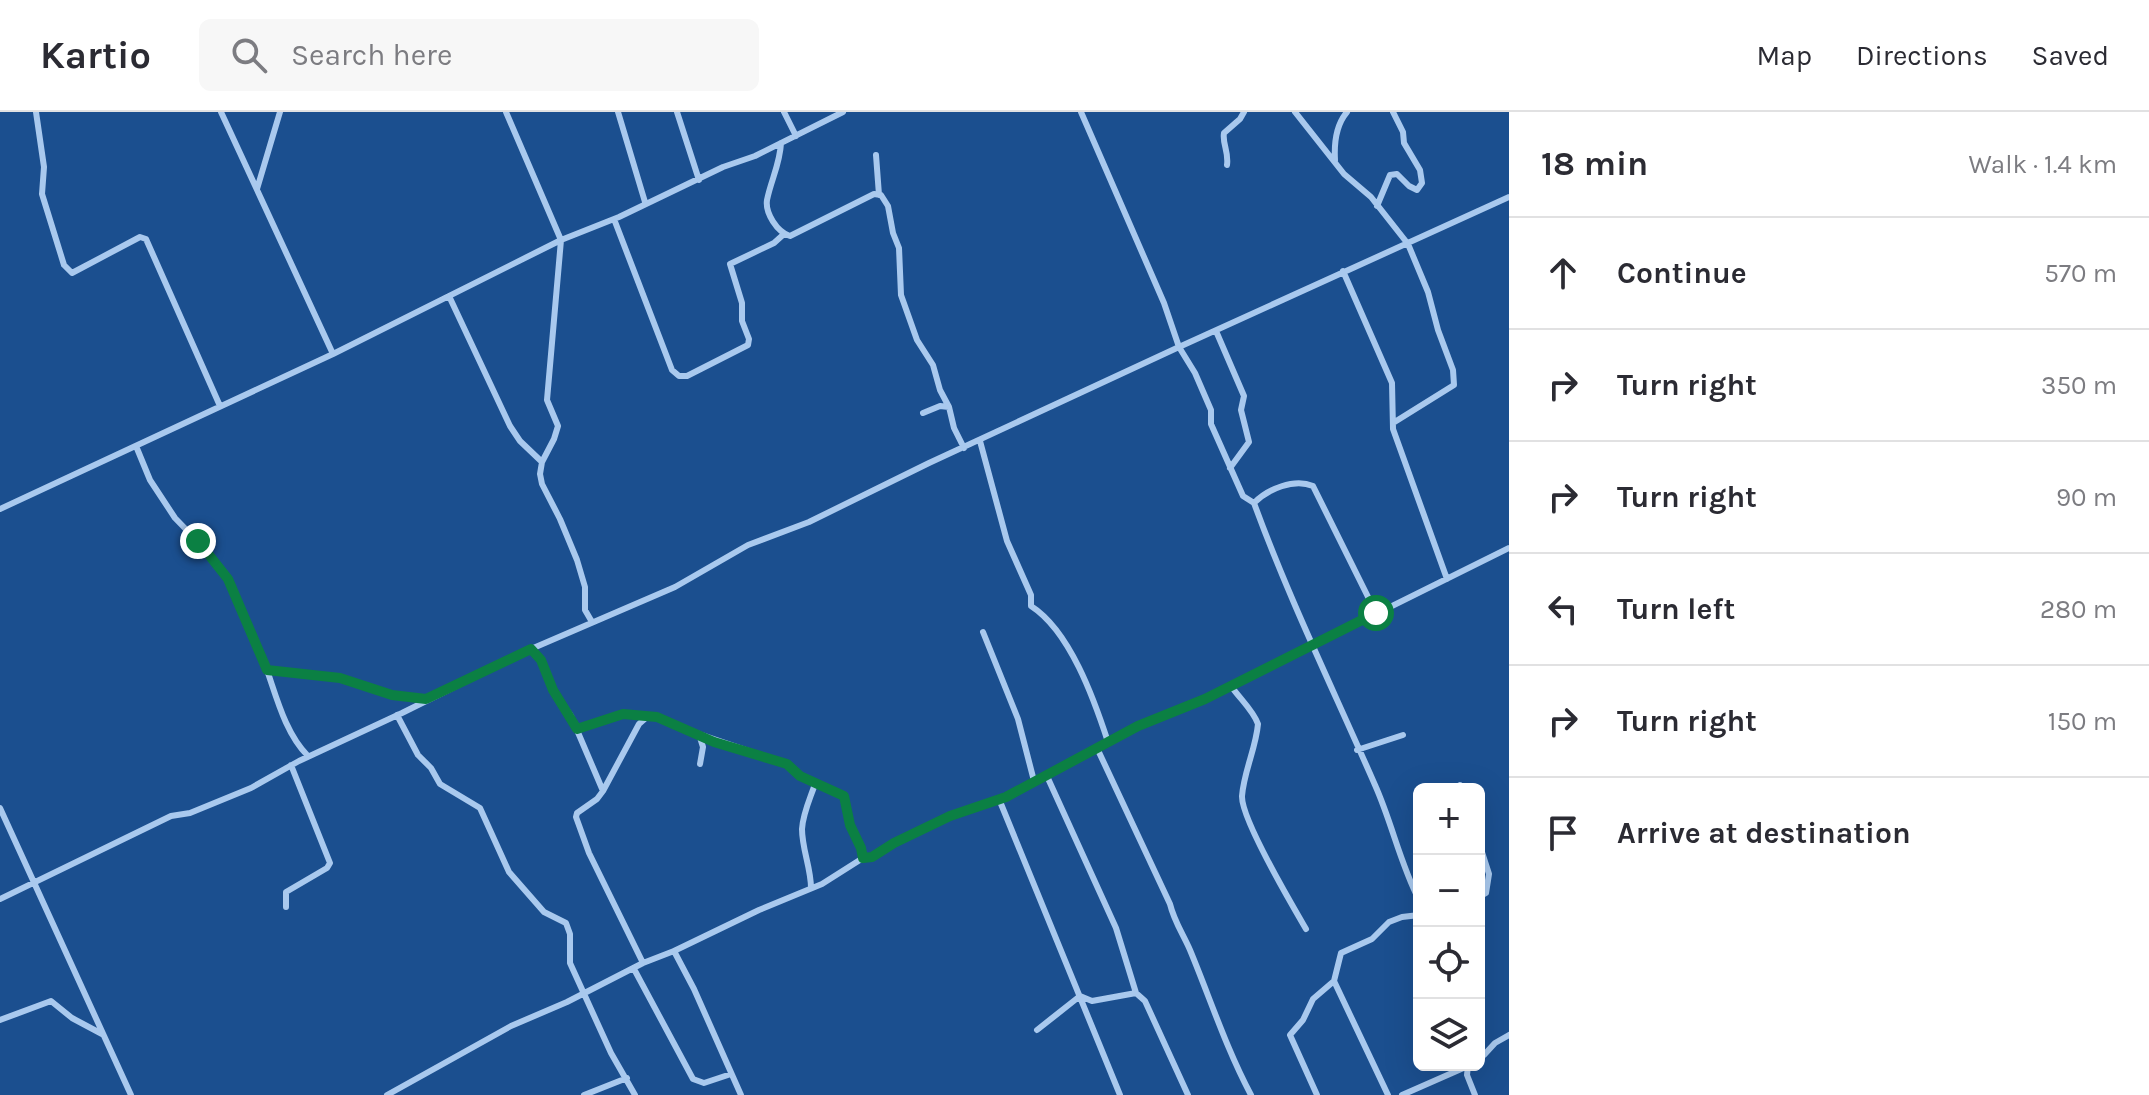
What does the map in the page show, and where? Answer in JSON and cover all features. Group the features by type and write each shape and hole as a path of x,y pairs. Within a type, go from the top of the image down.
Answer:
{"street":[{"path":"221,112 333,354"},
{"path":"257,189 280,112"},
{"path":"506,112 561,240 547,400 558,426 542,462 541,480 577,560 585,587 585,610 592,622"},
{"path":"618,112 645,202"},
{"path":"677,112 699,180"},
{"path":"784,112 796,136"},
{"path":"0,509 333,354 561,240 614,219 843,112"},
{"path":"1081,112 1164,303 1179,347 1211,410 1211,424 1230,468 1243,496 1254,503 1286,588 1375,784 1413,888"},
{"path":"1227,165 1228,152 1222,136 1244,112"},
{"path":"1295,112 1344,174 1377,206 1408,244 1428,292 1453,370 1454,385 1393,423"},
{"path":"1335,160 1335,140 1340,122 1347,112"},
{"path":"1377,206 1390,175 1397,174 1417,190 1422,183 1420,170 1404,143 1403,132 1393,112"},
{"path":"37,114 44,167 42,194 64,265 72,273 140,237 146,239 220,406"},
{"path":"781,143 767,205 784,234 790,236 874,194 879,195"},
{"path":"876,155 879,195 888,206 899,248 901,295 917,340 933,365 964,448"},
{"path":"0,899 171,816 219,803 308,756 531,649 675,587 748,545 809,522 1343,271 1508,200"},
{"path":"614,219 672,370 679,376 687,376 748,345 749,339 742,321 742,303 730,264 774,243 784,234"},
{"path":"1343,271 1392,383 1393,423 1447,579"},
{"path":"449,296 510,426 520,441 542,462"},
{"path":"1216,331 1244,396 1241,410 1249,442 1230,468"},
{"path":"923,413 940,406 949,407"},
{"path":"980,441 1007,541 1031,595 1031,606 1049,619 1076,660 1108,742"},
{"path":"136,446 150,480 175,518 228,579 294,737 308,756"},
{"path":"1254,503 1264,493 1302,481 1313,486 1376,613"},
{"path":"387,1095 490,1037 643,963 811,888 863,858 872,857 950,816 999,799 1138,726 1231,686 1509,548"},
{"path":"983,632 1018,719 1034,781"},
{"path":"531,649 541,660 553,690 577,729 603,791"},
{"path":"267,670 340,678 392,695 426,699"},
{"path":"1231,686 1255,714 1258,724 1242,796 1247,813 1265,855 1306,929"},
{"path":"577,729 623,714 661,718 787,764 800,776 844,796 850,825 863,858"},
{"path":"397,715 418,755 431,768 440,784 480,808 509,872 544,912 566,923 570,934 570,963 611,1053 635,1095"},
{"path":"643,963 589,853 576,817 578,811 597,799 603,791 639,724 648,716"},
{"path":"699,734 703,747 700,764"},
{"path":"1357,750 1403,735"},
{"path":"1097,748 1170,904 1208,1002 1251,1095"},
{"path":"286,907 286,892 327,868 330,863 291,765"},
{"path":"1046,774 1116,928 1136,993 1145,1001 1188,1095"},
{"path":"811,888 812,877 802,832 805,809 815,784"},
{"path":"999,799 1120,1095"},
{"path":"0,808 131,1095"},
{"path":"1485,862 1489,874 1485,894"},
{"path":"1317,1095 1290,1035 1303,1020 1313,999 1334,981 1341,953 1372,939 1389,922 1413,916"},
{"path":"674,951 741,1095"},
{"path":"634,969 693,1079 704,1083 731,1074"},
{"path":"1334,981 1388,1095"},
{"path":"1080,996 1092,1001 1136,993"},
{"path":"1037,1030 1080,996"},
{"path":"0,1020 51,1001 72,1018 103,1035"},
{"path":"1485,1054 1509,1035"},
{"path":"1402,1095 1457,1071"},
{"path":"1467,1071 1475,1095"},
{"path":"584,1095 627,1078"}],"route":[{"path":"198,541 228,579 267,670 340,678 392,695 426,699 531,649 541,660 553,690 577,729 623,714 645,715 661,718 714,742 779,760 800,776 844,796 850,825 863,858 872,857 950,816 1006,797 1138,726 1205,699 1376,613"}]}
